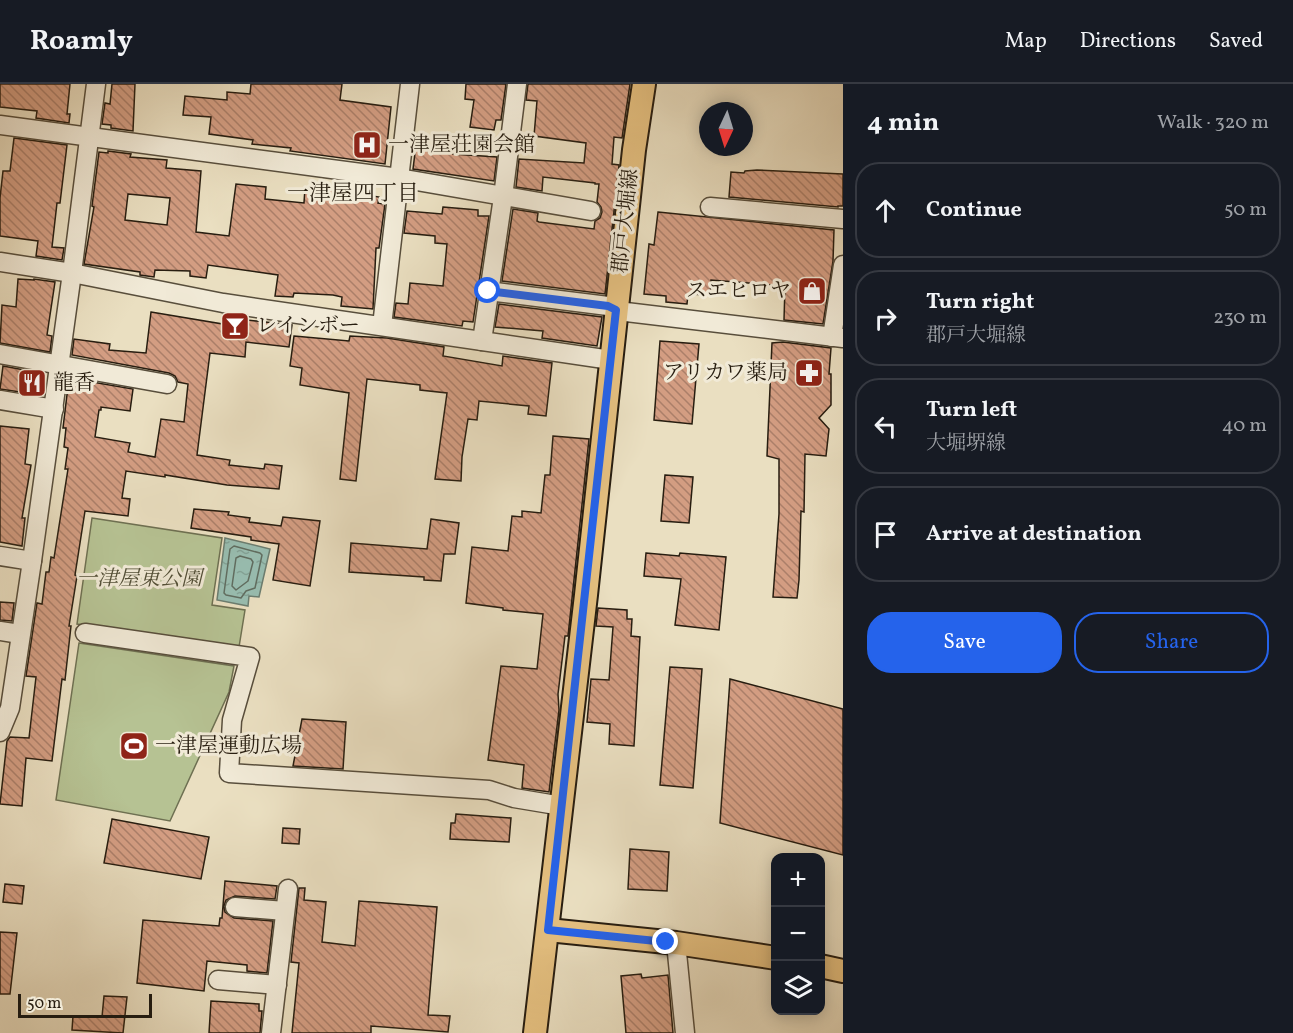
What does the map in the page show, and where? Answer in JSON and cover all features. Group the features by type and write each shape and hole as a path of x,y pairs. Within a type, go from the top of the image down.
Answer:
{"main road":[{"name":"郡戸大堀線","path":"535,1033 634,150 644,84"},
{"path":"548,930 676,943 771,957"},
{"path":"825,967 843,971"}],"street":[{"path":"1,727 10,708 32,561 60,366 96,84"},
{"path":"382,326 410,84"},
{"path":"482,341 517,84"},
{"path":"0,125 399,178 591,211"},
{"path":"710,207 843,219"},
{"path":"0,262 72,273 223,303 611,360"},
{"path":"488,291 838,338 843,265"},
{"path":"0,354 167,384"},
{"path":"0,400 54,409"},
{"path":"0,556 32,561"},
{"path":"0,631 20,634"},
{"path":"85,633 250,657 232,720 229,773 489,790 514,798 562,806"},
{"path":"271,1033 288,889"},
{"path":"235,907 285,911"},
{"path":"676,943 685,1033"},
{"path":"218,980 277,985"}],"green space":[{"name":"一津屋東公園","path":"92,518 222,538 212,605 245,610 239,647 77,624"},
{"name":"一津屋運動広場","path":"79,643 234,666 229,692 170,821 56,800"}],"water":[{"path":"225,538 270,549 259,597 249,596 248,606 217,600"}],"building":[{"path":"0,84 70,84 67,114 70,114 69,123 36,118 37,111 0,107"},
{"path":"112,84 135,84 133,131 111,128 111,125 102,124 105,103 110,104"},
{"path":"251,84 342,84 340,100 391,107 385,164 290,151 291,148 252,144 253,140 209,134 211,117 183,115 185,96 227,100 227,92 250,94"},
{"path":"466,84 506,84 501,120 496,120 494,130 470,127 474,100 465,99"},
{"path":"528,84 630,84 622,138 614,137 612,164 619,165 605,294 502,281 513,209 538,213 537,221 539,222 594,229 595,221 600,218 602,212 597,202 599,184 543,177 542,191 516,187 519,159 584,163 586,143 534,136 537,101 526,100"},
{"path":"14,138 67,145 52,247 64,248 62,260 36,256 38,241 0,236 3,171 10,171"},
{"path":"416,145 454,149 453,154 497,157 494,181 413,169"},
{"path":"108,151 131,154 130,157 167,160 166,168 201,171 196,232 229,236 236,184 266,187 265,199 304,203 305,188 361,192 361,194 379,197 378,203 385,204 379,248 376,248 373,309 341,306 342,297 333,295 294,293 293,297 275,296 278,275 208,265 206,278 190,276 190,271 155,270 154,277 140,275 140,272 84,264 94,207 92,206 99,152 108,153","holes":["128,194 170,198 167,225 125,220"]},
{"path":"757,170 843,174 843,206 729,197 731,172 744,173"},
{"path":"443,207 478,210 478,216 489,216 473,322 463,321 462,326 394,317 396,303 408,304 410,283 443,286 447,244 435,243 435,236 404,233 407,211 442,214"},
{"path":"658,212 834,230 833,261 823,324 784,320 785,286 711,280 710,295 688,294 687,304 666,302 666,296 644,294 649,244 654,245"},
{"path":"18,279 55,282 47,335 52,336 50,352 0,343 2,305 16,307"},
{"path":"499,304 602,317 597,346 542,338 543,331 495,327"},
{"path":"151,312 229,325 229,318 292,325 289,347 246,342 245,357 210,353 197,455 230,460 229,465 264,469 265,464 282,466 279,489 227,485 126,471 122,498 130,499 128,516 85,511 75,575 77,576 69,626 71,626 65,680 62,679 52,761 26,758 22,806 0,804 7,741 10,737 29,738 36,677 26,676 37,603 42,604 46,572 49,572 51,557 54,558 68,469 65,469 68,448 64,447 66,428 63,428 69,378 133,389 130,411 101,407 95,437 130,443 128,452 155,457 161,419 184,422 188,384 178,382 175,376 169,373 72,355 74,339 110,344 109,350 146,353"},
{"path":"294,336 349,341 350,336 387,338 444,347 443,356 502,366 503,356 552,363 546,416 528,414 529,406 479,401 477,420 468,419 461,481 435,479 447,393 420,390 420,385 367,379 356,481 340,479 349,393 300,385 302,368 290,366"},
{"path":"660,341 699,344 692,424 654,420"},
{"path":"783,342 831,348 829,374 831,374 831,405 819,418 829,429 826,456 805,454 804,512 801,511 797,598 773,597 779,514 779,459 767,456 772,343"},
{"path":"3,366 30,371 27,393 0,389"},
{"path":"0,426 29,429 25,464 31,465 22,518 25,518 22,546 0,542"},
{"path":"553,436 589,439 568,636 565,636 558,694 559,710 549,792 522,788 524,765 488,760 501,666 537,669 543,614 466,603 472,547 508,551 512,516 522,517 522,511 541,513 545,475 550,475"},
{"path":"665,475 693,477 689,523 661,521"},
{"path":"194,509 229,512 228,515 250,518 249,522 281,526 283,517 320,521 310,586 273,580 279,544 251,540 251,537 191,528"},
{"path":"431,519 459,523 455,554 444,554 441,581 424,580 424,577 349,572 351,543 427,549"},
{"path":"646,553 726,557 719,630 675,625 681,579 644,576"},
{"path":"0,602 14,603 12,621 0,620"},
{"path":"598,608 627,610 627,619 632,619 631,636 640,637 634,746 609,744 610,724 587,722 591,679 609,680 613,627 596,626"},
{"path":"670,667 702,669 693,788 660,785"},
{"path":"730,679 843,709 843,855 720,823"},
{"path":"302,719 346,722 343,769 293,766"},
{"path":"456,814 511,818 509,842 450,839 451,823 455,823"},
{"path":"112,819 209,837 201,879 104,863"},
{"path":"283,828 300,829 299,844 282,843"},
{"path":"630,849 669,852 667,891 628,889"},
{"path":"225,881 277,886 275,899 235,896 226,900 224,906 225,912 234,918 273,921 267,973 247,971 247,965 207,961 204,991 137,983 143,920 219,926 220,918 222,918"},
{"path":"5,884 24,886 22,904 3,902"},
{"path":"299,888 305,888 304,900 326,902 322,942 355,946 359,901 437,907 428,1015 450,1016 448,1032 371,1026 371,1033 292,1033 299,963 291,962"},
{"path":"0,932 17,933 10,994 0,994"},
{"path":"641,974 642,978 668,975 673,1033 626,1033 621,976"},
{"path":"104,996 127,997 123,1033 72,1030 73,1016 102,1017"},
{"path":"211,1001 259,1004 259,1011 262,1011 260,1033 209,1033"}],"place":[{"name":"一津屋荘園会館","path":"367,145"},
{"name":"スエヒロヤ","path":"812,291"},
{"name":"レインボー","path":"235,326"},
{"name":"アリカワ薬局","path":"809,373"},
{"name":"龍香","path":"32,383"},
{"name":"一津屋運動広場","path":"134,746"}],"district":[{"name":"一津屋四丁目","path":"353,194"}],"route":[{"path":"488,291 608,306 616,310 548,930 666,942"}]}
